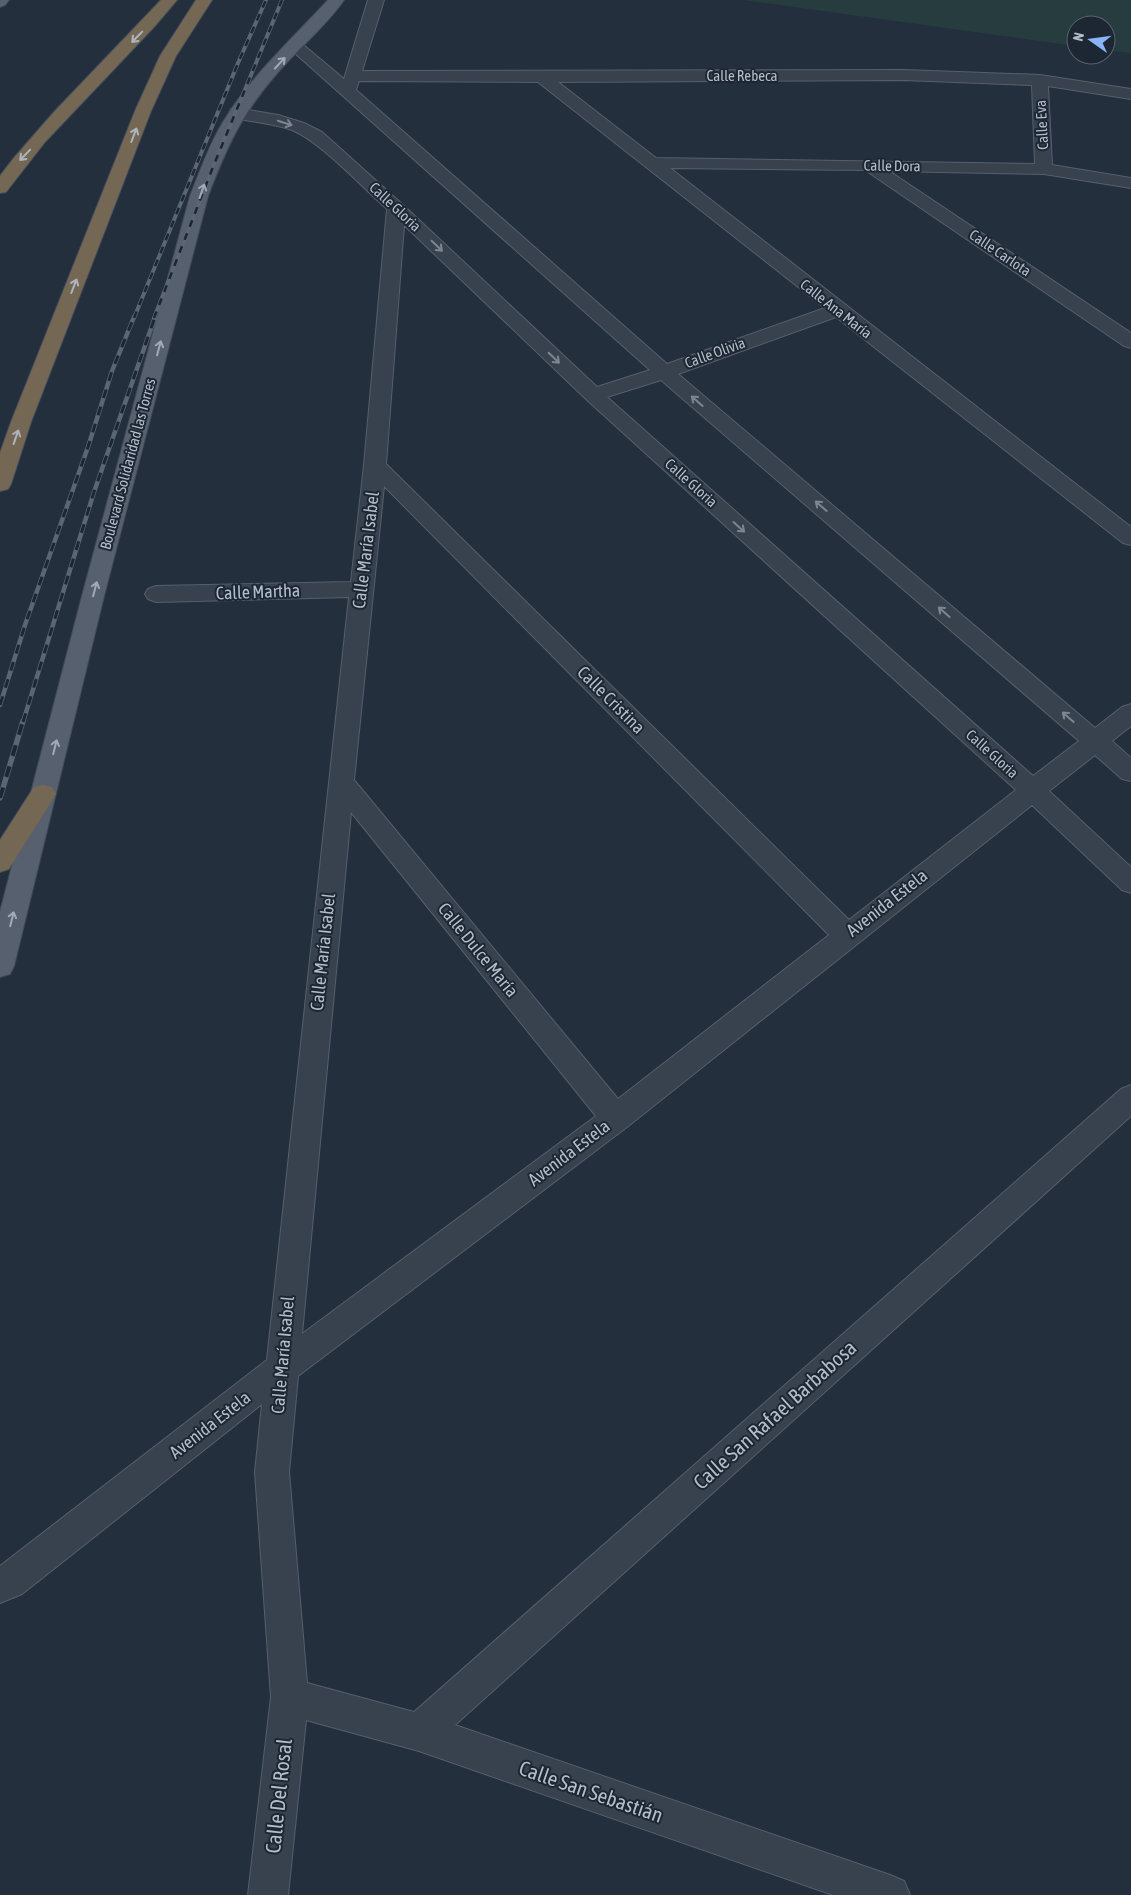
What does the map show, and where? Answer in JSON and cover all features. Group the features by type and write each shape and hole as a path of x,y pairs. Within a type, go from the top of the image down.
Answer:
{"highway":[{"path":"0,188 19,161 147,26 169,0"},
{"path":"0,484 21,422 143,111 168,56 204,0"},
{"path":"0,862 42,794"}],"main road":[{"name":"Boulevard Solidaridad las Torres","path":"0,966 42,794 200,196 216,153 237,113 263,80 336,0"}],"street":[{"path":"350,83 376,0"},
{"path":"295,46 350,83 664,372 1131,772"},
{"name":"Calle Rebeca","path":"350,83 542,78 904,75 1040,80 1131,94"},
{"name":"Calle Ana María","path":"542,78 1131,538"},
{"name":"Calle Eva","path":"1040,80 1044,169"},
{"name":"Calle Gloria","path":"237,113 272,119 298,127 316,136 396,208 593,395 1032,791 1131,883"},
{"name":"Calle Dora","path":"652,164 870,165 1044,169 1131,183"},
{"name":"Calle Carlota","path":"870,165 1131,342"},
{"name":"Calle María Isabel","path":"290,1697 272,1472 341,782 375,465 396,208"},
{"name":"Calle Olivia","path":"593,395 664,372 837,310"},
{"name":"Calle Cristina","path":"375,465 847,935"},
{"name":"Calle Martha","path":"156,594 361,589"},
{"name":"Avenida Estela","path":"0,1585 9,1582 281,1369 616,1118 1131,713"},
{"name":"Calle Dulce María","path":"341,782 616,1118"},
{"name":"Calle San Rafael Barbabosa","path":"419,1732 1131,1098"},
{"name":"Calle San Sebastián","path":"290,1697 419,1732 881,1893"},
{"name":"Calle Del Rosal","path":"268,1895 290,1697"}],"green space":[{"path":"743,0 1131,0 1131,53 1116,51 1116,15 1066,15 1066,45"}],"railway":[{"path":"134,318 238,63 266,0"},
{"path":"154,318 213,167 282,0"},
{"path":"0,705 25,625 88,447 112,371 134,317"},
{"path":"23,722 94,492 155,317"},
{"path":"0,798 23,721"}]}
